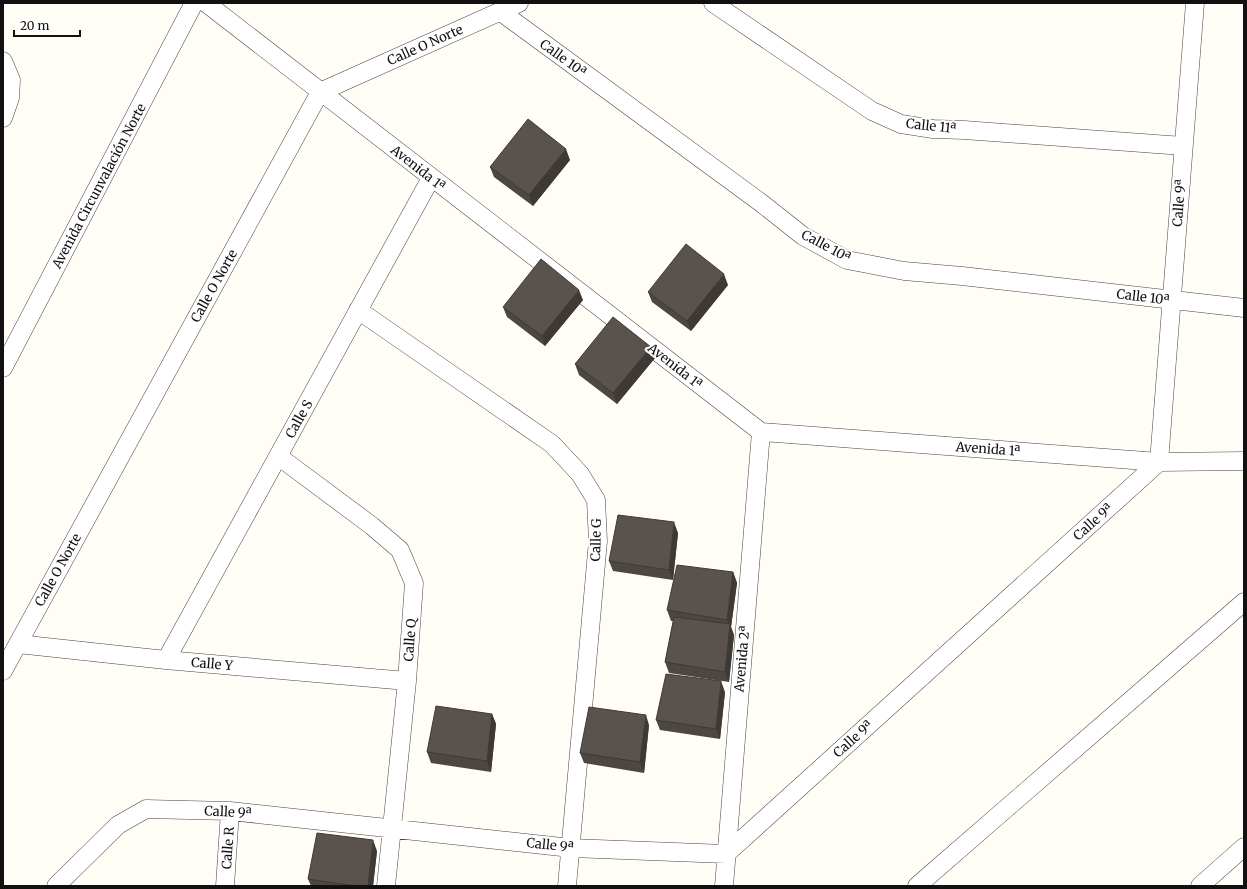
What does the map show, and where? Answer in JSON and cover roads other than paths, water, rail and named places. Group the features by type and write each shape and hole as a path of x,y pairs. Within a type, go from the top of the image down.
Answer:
{"street":[{"name":"Avenida Circunvalación Norte","path":"3,368 194,3"},
{"name":"Avenida 1ª","path":"206,3 761,432 1159,462 1244,461"},
{"name":"Calle O Norte","path":"3,671 320,92 519,3"},
{"name":"Calle 11ª","path":"713,3 872,111 901,124 933,129 1183,146"},
{"name":"Calle 9ª","path":"56,886 118,825 146,809 230,810 571,848 726,854 1159,462 1195,3"},
{"name":"Calle 10ª","path":"501,12 804,236 847,260 904,271 962,276 1244,308"},
{"path":"3,61 11,80 10,98 3,118"},
{"name":"Calle S","path":"166,660 431,178"},
{"name":"Calle G","path":"358,310 552,444 580,474 596,500 598,541 568,886"},
{"name":"Avenida 2ª","path":"724,886 761,432"},
{"name":"Calle Q","path":"278,456 372,526 400,550 414,583 407,681 386,886"},
{"path":"917,886 1244,602"},
{"name":"Calle Y","path":"18,644 166,660 407,681"},
{"name":"Calle R","path":"225,886 230,810"},
{"path":"1200,886 1244,847"}]}
